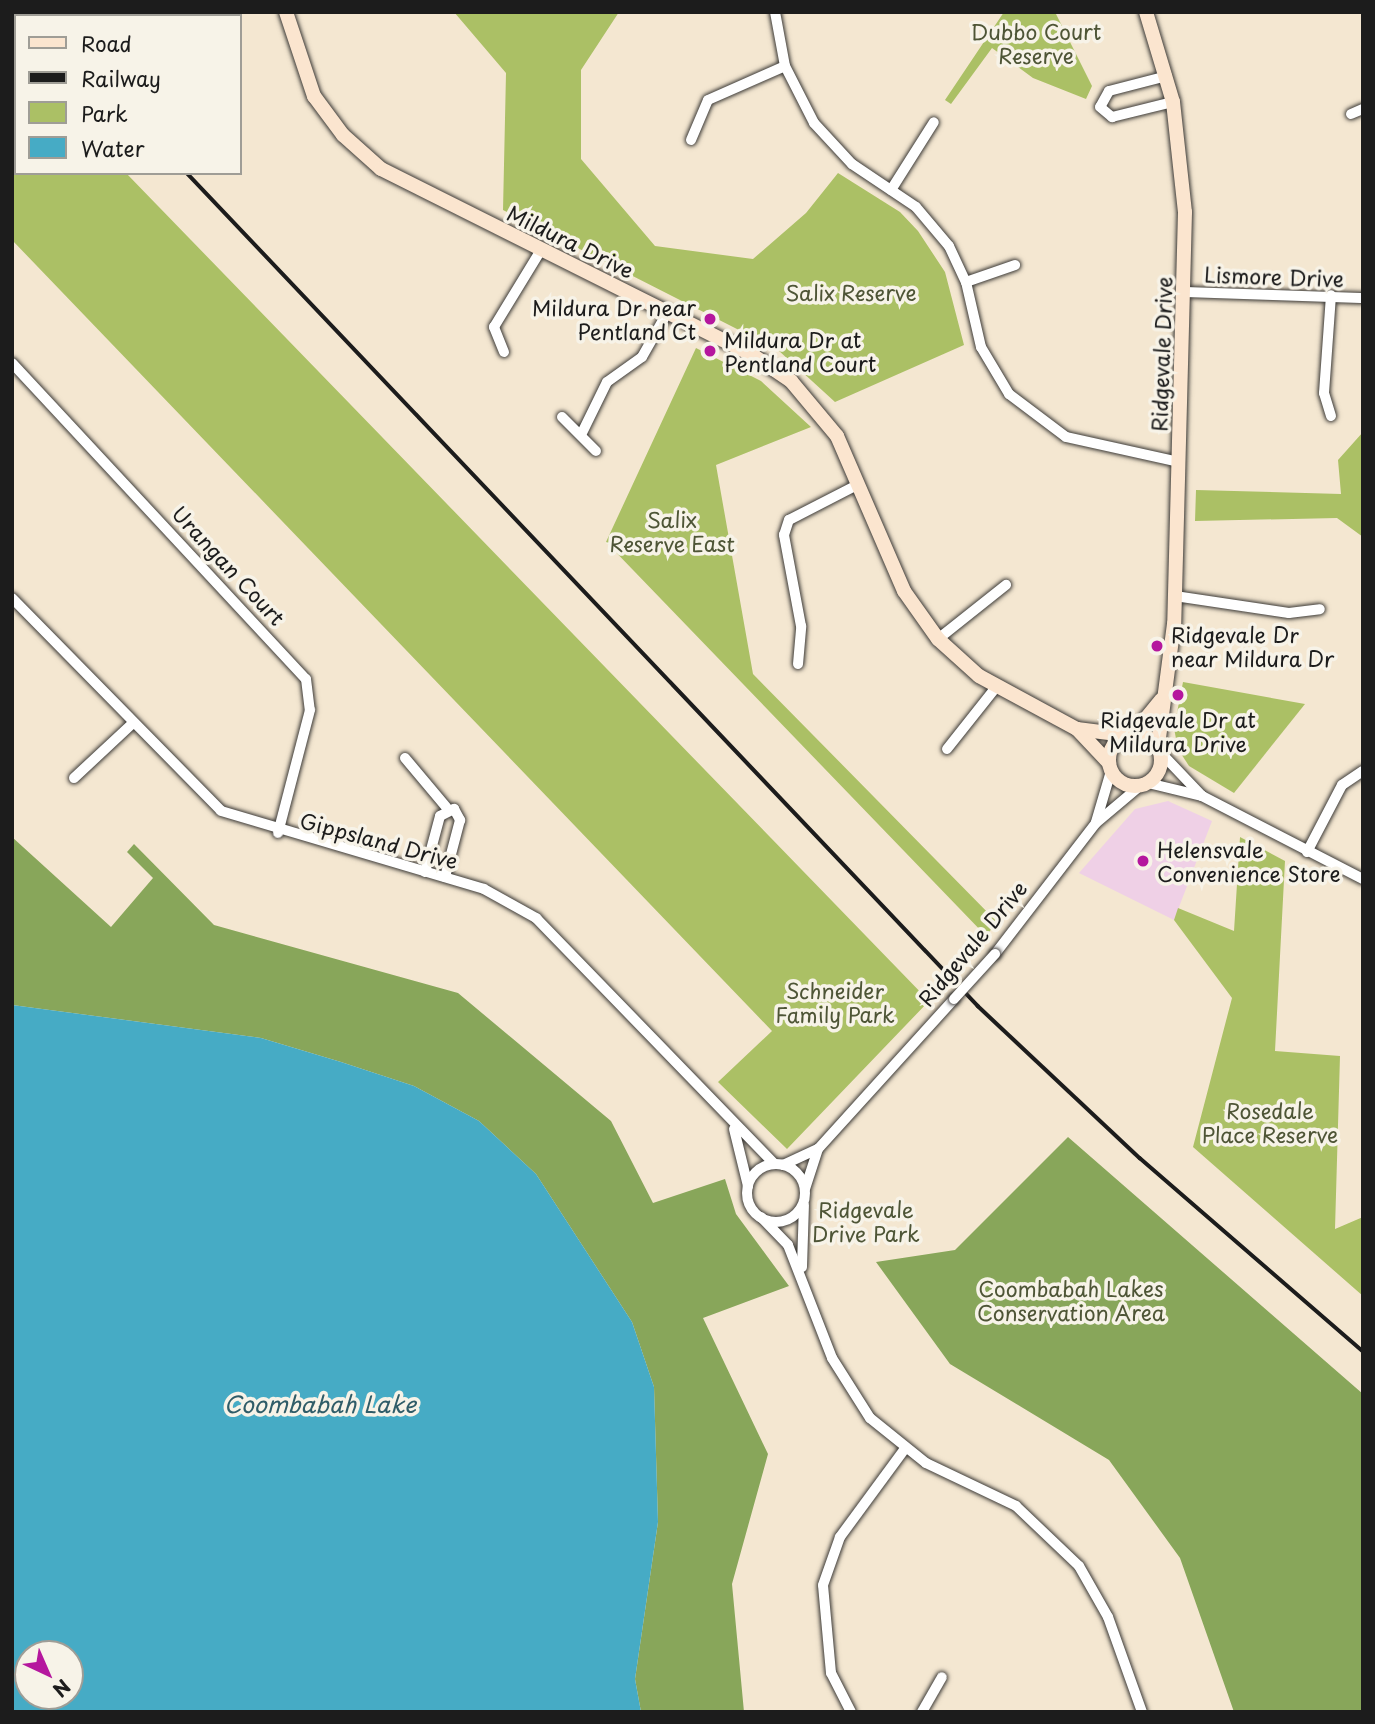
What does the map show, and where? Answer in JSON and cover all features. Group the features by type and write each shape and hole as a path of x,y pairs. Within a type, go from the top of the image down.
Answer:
{"street":[{"name":"Mildura Drive","path":"286,12 314,96 362,153 408,184 667,313 791,381 837,436 904,591 938,639 998,686 1077,729 1110,767"},
{"path":"775,12 785,66 826,139 934,226 966,282 981,347 1025,411 1066,438 1179,462"},
{"name":"Ridgevale Drive","path":"1146,12 1173,102 1184,180 1175,596 1161,700 1160,750"},
{"path":"691,140 708,100 785,66"},
{"path":"1167,76 1105,93 1100,107 1112,117 1173,102"},
{"path":"1351,114 1363,109"},
{"path":"891,190 934,122"},
{"path":"504,352 494,327 541,250"},
{"path":"966,282 1015,265"},
{"name":"Lismore Drive","path":"1183,292 1363,298"},
{"path":"1331,295 1324,393 1331,416"},
{"path":"581,435 607,382 642,357 667,313"},
{"name":"Urangan Court","path":"12,363 306,679 310,710 278,833"},
{"path":"562,417 596,451"},
{"path":"798,664 801,626 784,535 789,520 859,484"},
{"path":"938,639 1006,585"},
{"path":"1175,596 1289,613 1320,609"},
{"name":"Gippsland Drive","path":"12,598 203,799 278,833 445,877 500,896 551,931 733,1126 778,1164"},
{"path":"947,749 998,686"},
{"path":"1161,700 1129,734 1112,746 1110,767 1123,784 1144,785 1202,796 1363,879"},
{"path":"75,778 132,724"},
{"name":"Mildura Drive","path":"1077,729 1129,734"},
{"path":"1129,734 1160,750 1202,796"},
{"path":"1144,785 1160,771 1160,750"},
{"path":"405,758 447,808 457,811 460,820 445,877"},
{"name":"Ridgevale Drive","path":"1096,823 1110,767"},
{"path":"1307,852 1342,785 1363,771"},
{"name":"Ridgevale Drive","path":"802,1271 804,1196 818,1150 995,954 1096,823 1144,785"},
{"path":"425,872 447,808"},
{"name":"Gippsland Drive","path":"733,1126 748,1186"},
{"name":"Ridgevale Drive","path":"778,1164 818,1150"},
{"path":"761,1217 786,1220 804,1196 798,1174 778,1164 757,1171 748,1186 749,1204 761,1217 778,1231 802,1271 841,1377 904,1450 1016,1506 1062,1546 1108,1617 1142,1712"},
{"path":"851,1712 828,1662 823,1585 840,1536 904,1450"},
{"path":"922,1712 942,1677"}],"shaded area":[{"path":"1168,801 1212,821 1174,920 1079,873 1135,809"}],"green space":[{"name":"Salix Reserve","path":"454,12 619,12 581,70 581,159 655,246 753,259 806,213 838,173 900,212 918,231 945,272 964,345 835,402 778,350 503,210 506,73"},
{"name":"Dubbo Court Reserve","path":"1004,12 1055,12 1092,86 1086,99 1033,78 992,48 951,104 945,100"},
{"name":"Schneider Family Park","path":"12,56 14,175 128,175 929,1001 787,1149 718,1082 772,1031 12,240"},
{"name":"Salix Reserve East","path":"696,348 761,381 811,427 716,465 753,674 997,922 986,936 606,542"},
{"path":"1363,432 1363,537 1337,518 1195,521 1196,490 1341,494 1338,460"},
{"path":"1183,682 1305,704 1234,793 1189,766 1178,749 1174,728"},
{"path":"12,837 111,927 153,878 127,852 134,844 214,925 458,993 611,1121 653,1203 725,1179 736,1214 789,1286 703,1318 768,1454 732,1584 744,1712 641,1712 635,1679 658,1522 654,1387 632,1322 536,1174 479,1121 414,1086 341,1062 261,1038 12,1005"},
{"name":"Rosedale Place Reserve","path":"1240,837 1285,861 1275,1051 1340,1056 1335,1229 1363,1217 1363,1296 1193,1147 1232,998 1174,920 1178,908 1234,931"},
{"name":"Coombabah Lakes Conservation Area","path":"1068,1137 1363,1394 1363,1712 1234,1712 1180,1558 1109,1460 950,1364 876,1262 955,1250"}],"water":[{"name":"Coombabah Lake","path":"12,1005 261,1038 341,1062 414,1086 479,1121 536,1174 632,1322 654,1387 658,1522 635,1679 641,1712 12,1712"}],"railway":[{"path":"189,175 978,1006 1140,1158 1363,1351"}],"place":[{"name":"Mildura Dr near Pentland Ct","path":"710,319"},
{"name":"Mildura Dr at Pentland Court","path":"710,351"},
{"name":"Ridgevale Dr near Mildura Dr","path":"1157,646"},
{"name":"Ridgevale Dr at Mildura Drive","path":"1178,695"},
{"name":"Helensvale Convenience Store","path":"1143,861"}],"park label":[{"name":"Ridgevale Drive Park","path":"866,1221"}]}
